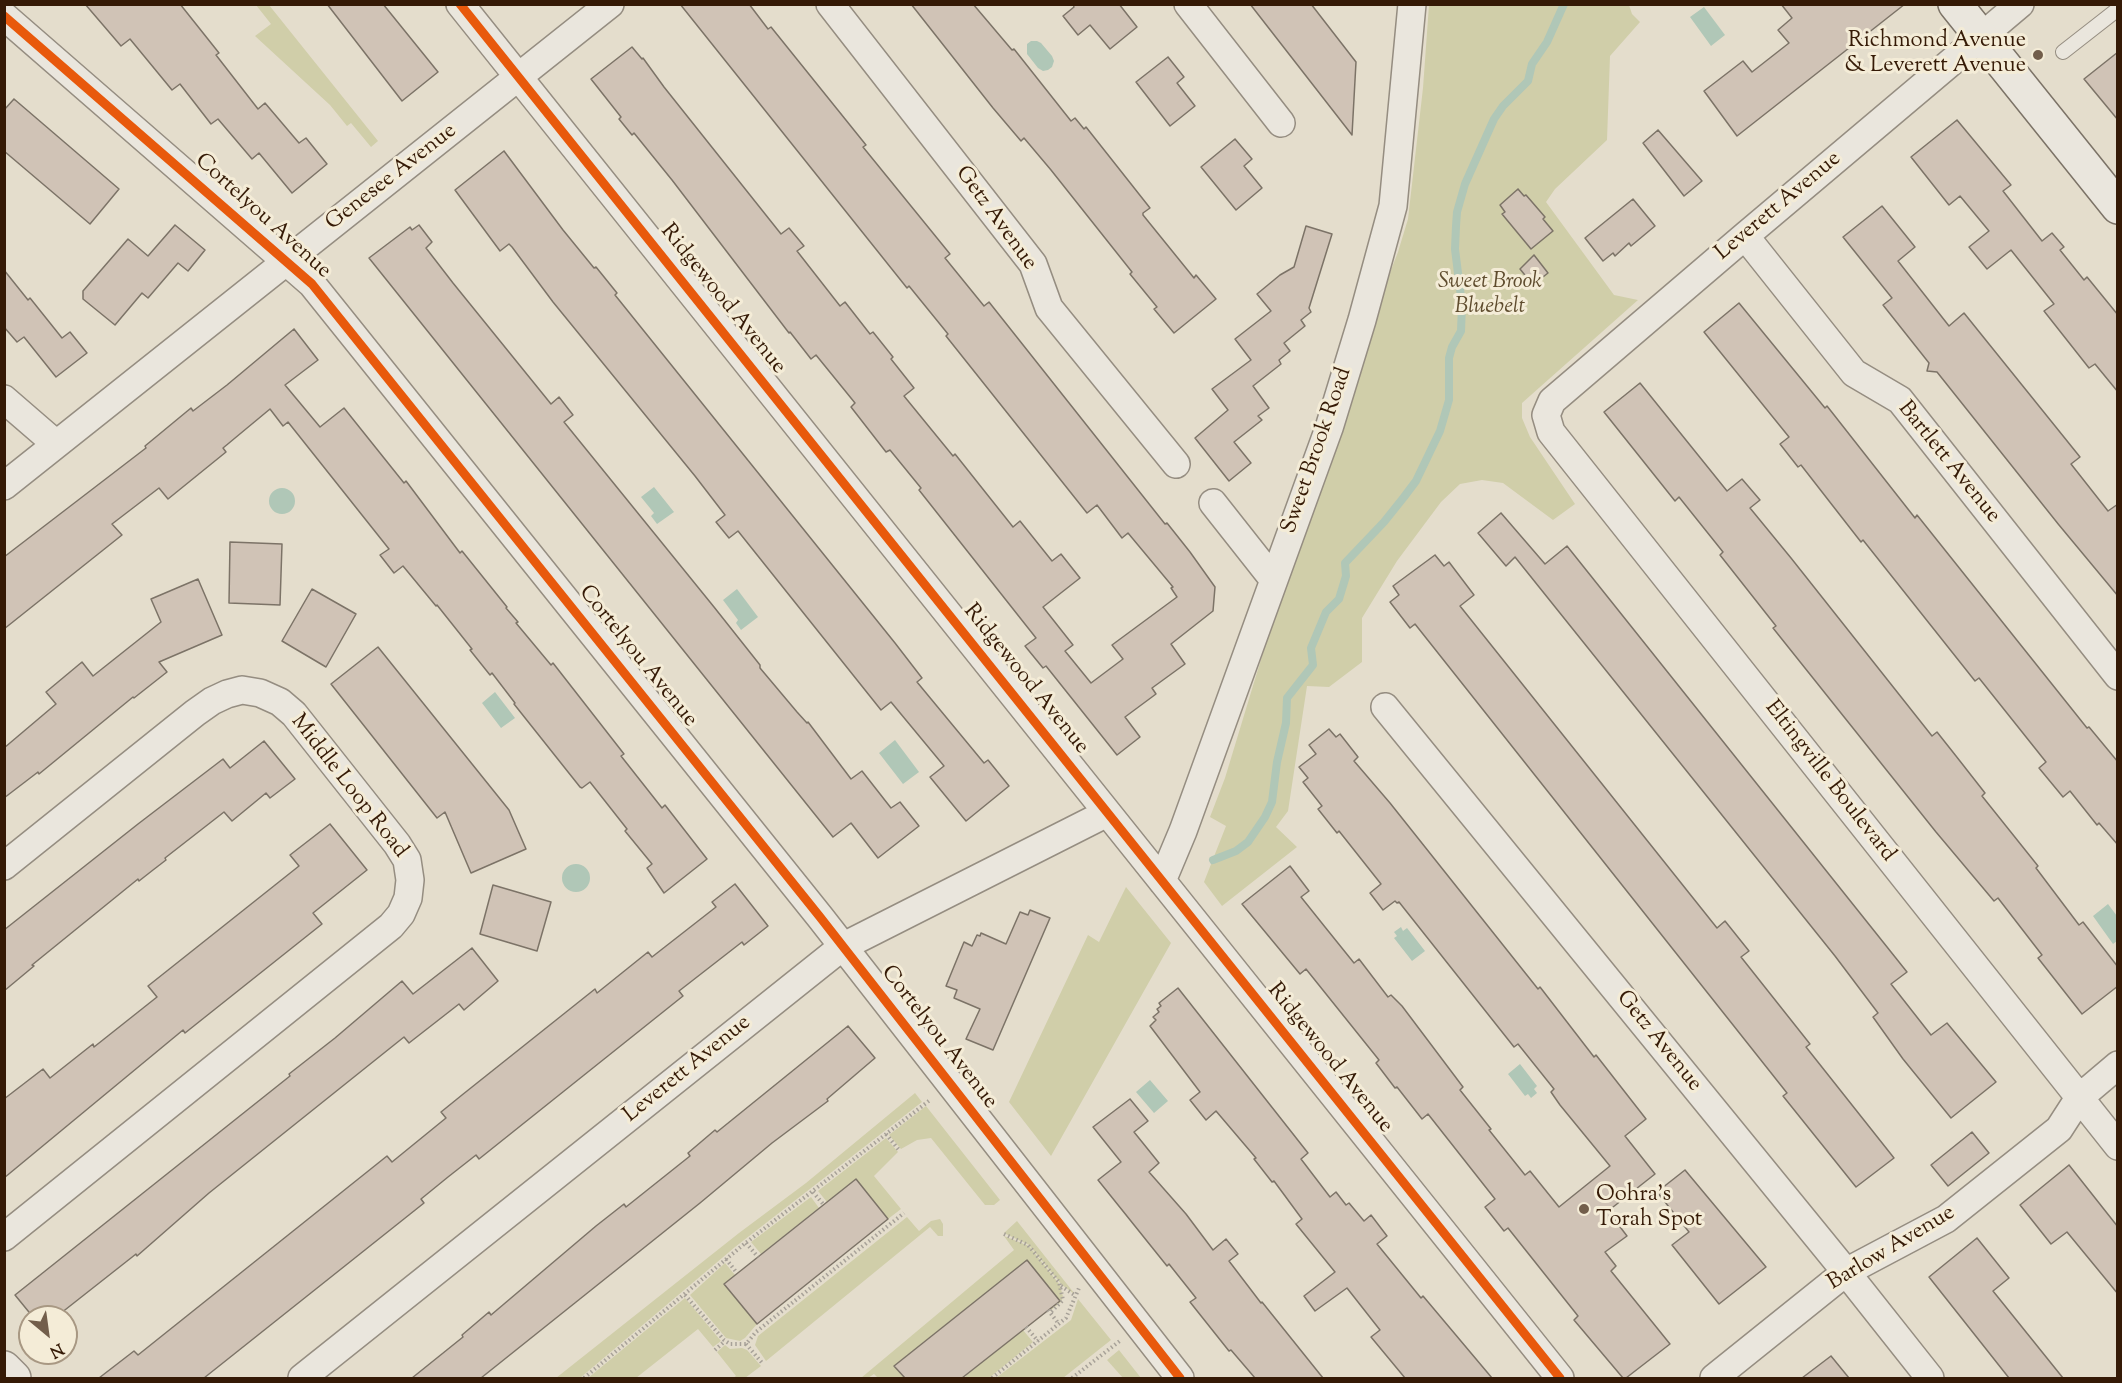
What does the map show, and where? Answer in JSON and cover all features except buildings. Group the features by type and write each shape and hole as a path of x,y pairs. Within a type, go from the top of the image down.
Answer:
{"main road":[{"path":"1955,4 2118,207"},
{"path":"4,1368 14,1378"}],"street":[{"name":"Ridgewood Avenue","path":"460,4 1560,1378"},
{"name":"Genesee Avenue","path":"4,486 610,4"},
{"name":"Getz Avenue","path":"830,4 1033,264 1049,308 1176,464"},
{"path":"1188,4 1281,123"},
{"name":"Sweet Brook Road","path":"1162,881 1183,831 1329,428 1362,320 1393,206 1412,4"},
{"name":"Leverett Avenue","path":"1546,415 1552,401 2020,4"},
{"name":"Cortelyou Avenue","path":"4,16 322,295 842,947 1180,1378"},
{"name":"Bartlett Avenue","path":"1745,236 1854,373 1900,400 2118,676"},
{"path":"4,399 56,444"},
{"name":"Eltingville Boulevard","path":"1546,415 1551,432 2118,1146"},
{"path":"1213,503 1273,579"},
{"name":"Middle Loop Road","path":"4,866 195,713 212,701 242,690 260,693 280,702 294,714 397,844 407,860 410,880 408,898 401,914 392,926 4,1238"},
{"name":"Getz Avenue","path":"1385,707 1930,1378"},
{"name":"Leverett Avenue","path":"302,1378 842,947 1107,813"},
{"name":"Barlow Avenue","path":"1714,1378 1846,1272 1946,1219 2060,1129 2079,1098 2118,1065"}],"lane":[{"path":"2063,52 2118,9"}],"path":[{"path":"584,1378 726,1259 930,1100"},
{"path":"886,1134 899,1150"},
{"path":"813,1192 824,1204"},
{"path":"746,1344 756,1332 904,1213"},
{"path":"1004,1234 1028,1245 1060,1285 1076,1296"},
{"path":"746,1243 758,1257"},
{"path":"726,1259 737,1273"},
{"path":"1059,1324 1049,1311 1063,1300 1060,1285"},
{"path":"992,1378 1066,1318 1080,1286"},
{"path":"685,1294 725,1341 730,1344 746,1344 763,1364"},
{"path":"1026,1327 1038,1341"},
{"path":"1072,1378 1121,1339"},
{"path":"715,1350 725,1341"}],"green space":[{"path":"256,5 269,5 378,141 371,147 351,123 347,126 330,105 255,36 271,24"},
{"name":"Sweet Brook Bluebelt","path":"1429,5 1629,5 1632,14 1640,22 1610,56 1607,140 1555,189 1546,202 1614,295 1638,300 1522,403 1522,418 1530,437 1575,504 1553,520 1503,483 1482,480 1460,484 1441,502 1397,561 1362,618 1362,662 1329,687 1307,686 1288,811 1276,827 1297,847 1222,906 1204,882 1226,826 1210,817 1225,778 1266,643 1408,219 1423,88"},
{"path":"1126,887 1171,943 1051,1156 1009,1102 1088,935 1099,942"},
{"path":"915,1093 922,1102 735,1247 580,1378 556,1378 806,1183"},
{"path":"926,1106 1000,1200 994,1205 985,1205 931,1138 917,1140 901,1149 889,1135"},
{"path":"886,1138 898,1152 874,1176 901,1209 888,1219 856,1179 827,1202 818,1191"},
{"path":"811,1197 819,1208 761,1254 751,1242"},
{"path":"907,1217 919,1231 931,1221 940,1219 943,1224 943,1236 938,1236 930,1227 766,1361 755,1345 758,1336"},
{"path":"1017,1221 1074,1293 1062,1285 1029,1245 1004,1233"},
{"path":"1004,1236 1029,1246 1060,1285 1063,1297 1061,1302 1051,1310 1050,1308 1059,1300 1027,1260 895,1365 905,1378 878,1378 874,1374 868,1378 861,1378 1014,1250"},
{"path":"725,1263 735,1275 724,1284 757,1324 740,1341 726,1338 690,1295"},
{"path":"685,1298 721,1341 713,1347 698,1329 636,1378 588,1378"},
{"path":"1078,1299 1111,1340 1063,1378 996,1378 1071,1320"},
{"path":"1023,1330 1033,1342 989,1378 967,1378 965,1376"},
{"path":"725,1345 730,1349 747,1350 761,1366 745,1378 733,1378 736,1376 717,1352"},
{"path":"1119,1350 1141,1378 1123,1378 1107,1360"}],"shaded area":[{"path":"1704,7 1725,35 1711,46 1690,17"},
{"path":"1031,41 1041,43 1052,56 1054,61 1048,70 1043,71 1038,68 1027,54 1027,44"},
{"path":"654,487 674,512 657,524 651,516 654,513 641,497"},
{"path":"282,488 291,492 295,501 291,510 282,514 273,510 269,501 273,492"},
{"path":"737,589 758,617 741,630 736,623 738,620 723,600"},
{"path":"495,692 515,718 501,728 482,703"},
{"path":"895,740 919,772 903,784 879,753"},
{"path":"576,864 586,868 590,878 586,888 576,892 566,888 562,878 566,868"},
{"path":"2108,904 2117,916 2117,941 2113,944 2093,916"},
{"path":"1401,927 1403,931 1407,928 1425,951 1412,961 1394,938 1397,936 1394,932"},
{"path":"1520,1064 1537,1086 1534,1089 1537,1093 1531,1098 1528,1094 1525,1096 1508,1074"},
{"path":"1150,1080 1168,1101 1154,1113 1136,1092"}],"waterway":[{"path":"1213,860 1236,851 1248,842 1265,817 1272,802 1277,762 1286,723 1287,698 1313,665 1311,648 1326,612 1339,599 1346,576 1345,563 1384,522 1416,481 1440,431 1449,400 1449,358 1461,331 1462,305 1455,249 1457,212 1465,184 1494,119 1503,106 1528,81 1532,64 1547,42 1564,4"}],"cycle path":[{"path":"460,4 1560,1378"},
{"path":"4,16 312,284 820,917 1180,1378"}],"place":[{"name":"Richmond Avenue & Leverett Avenue","path":"2038,55"},
{"name":"Oohra's Torah Spot","path":"1584,1209"}]}
